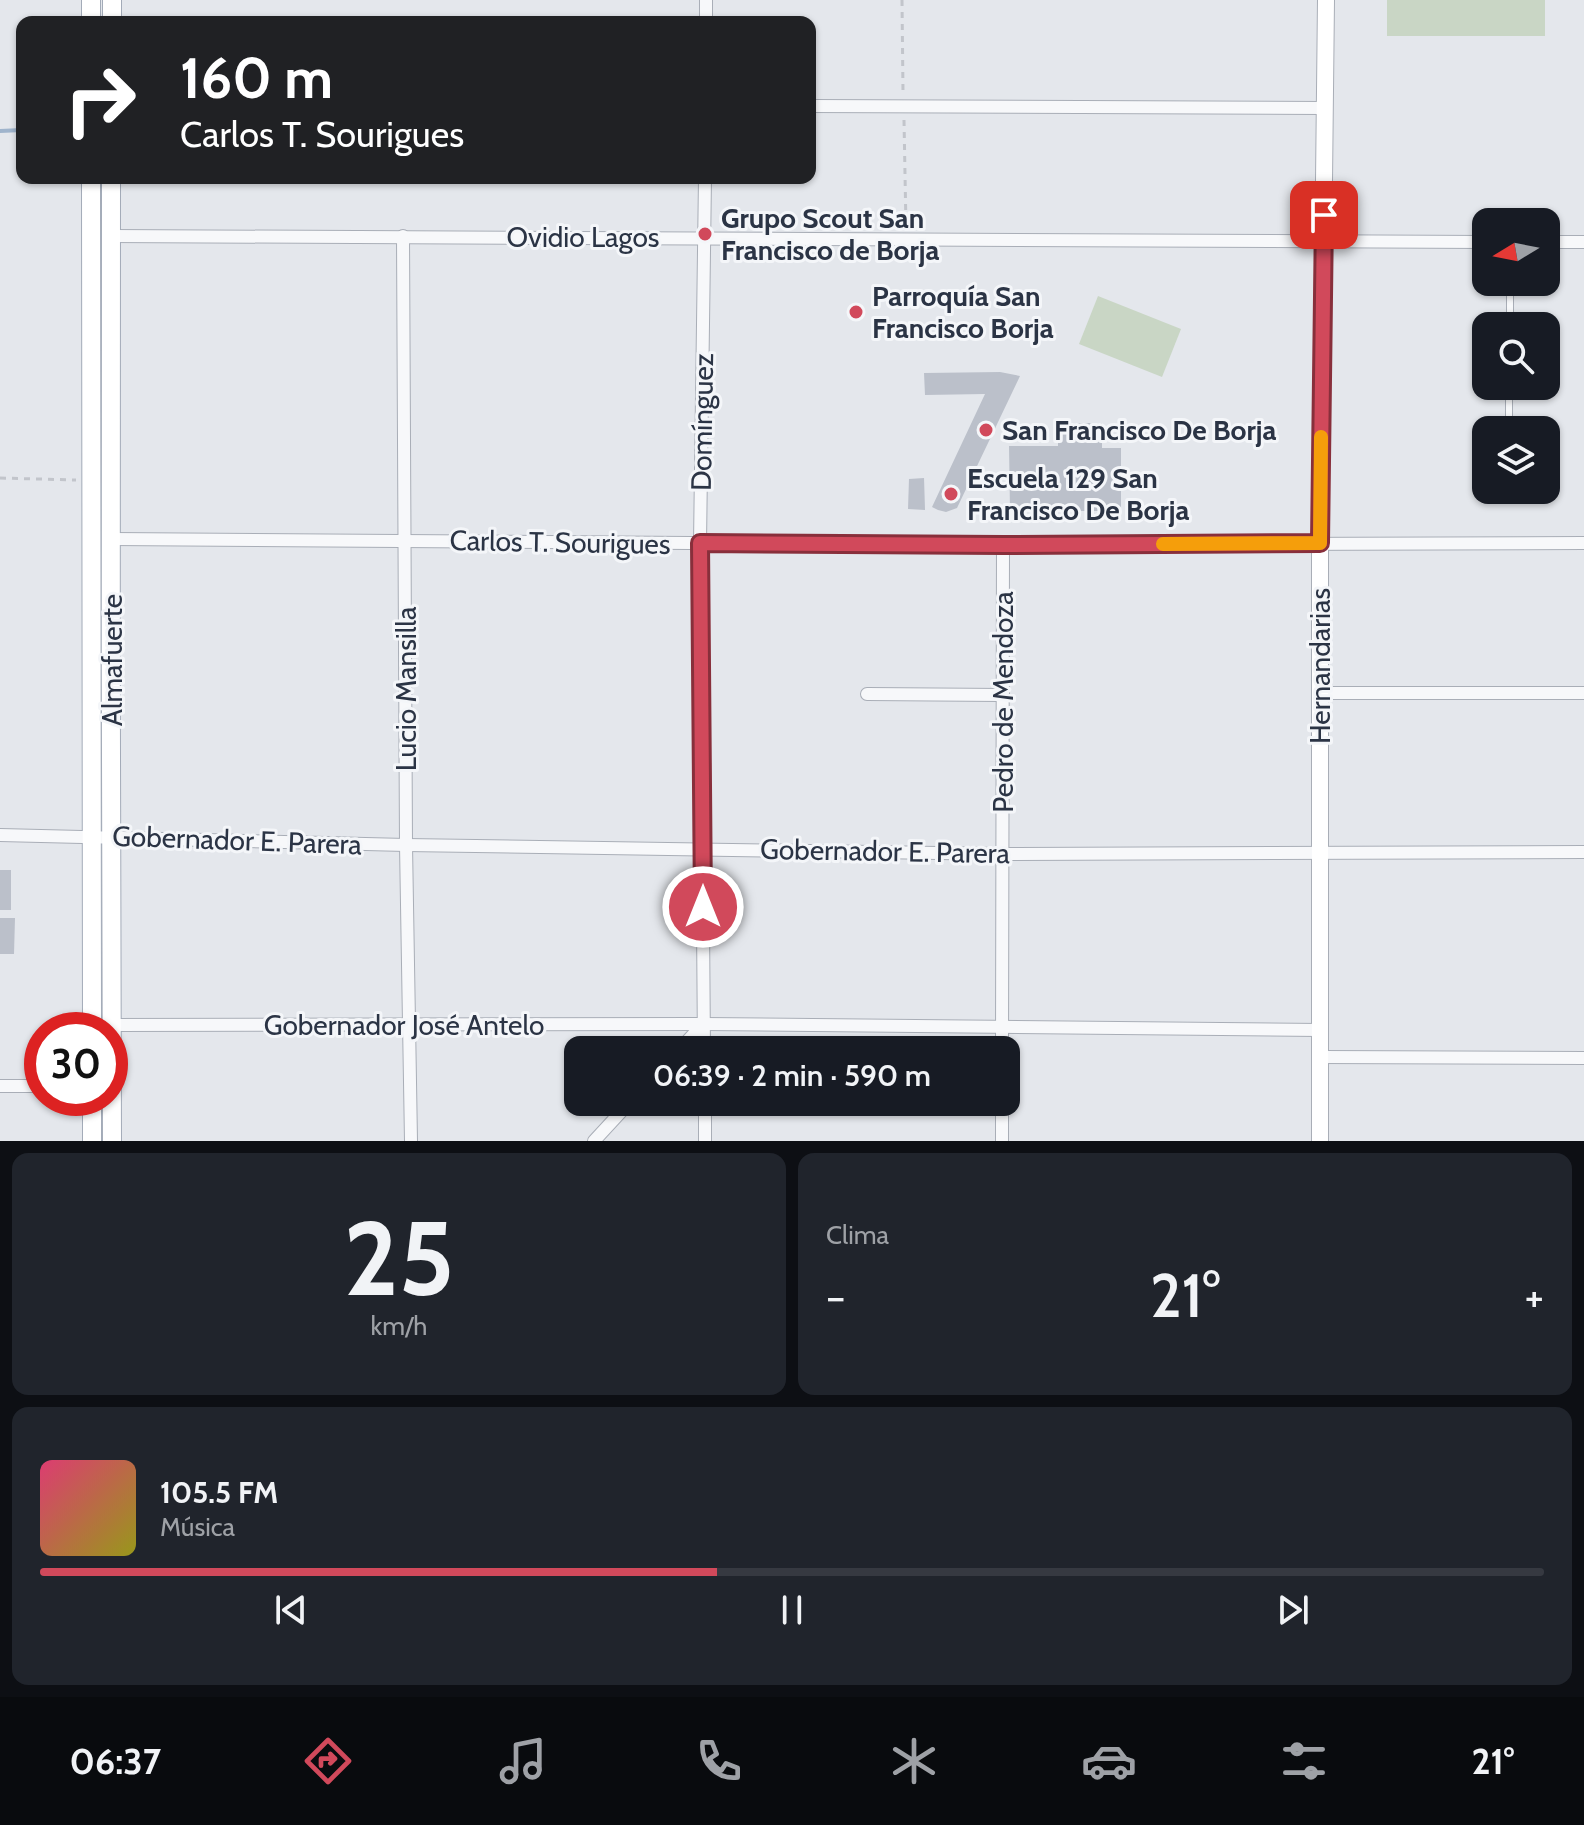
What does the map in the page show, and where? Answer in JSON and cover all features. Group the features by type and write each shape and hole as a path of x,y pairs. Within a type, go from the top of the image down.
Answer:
{"main road":[{"name":"Almafuerte","path":"91,184 92,1012"},
{"name":"Almafuerte","path":"111,184 111,1012"},
{"path":"92,1116 92,1141"},
{"name":"Almafuerte","path":"112,1116 112,1141"}],"street":[{"name":"Hernandarias","path":"1320,1141 1320,543 1326,0"},
{"path":"816,106 1324,108"},
{"name":"Domínguez","path":"703,1036 700,543 705,184"},
{"name":"Ovidio Lagos","path":"111,236 1472,242"},
{"name":"Lucio Mansilla","path":"403,236 411,1141"},
{"path":"1560,242 1584,242"},
{"name":"Carlos T. Sourigues","path":"112,539 1003,545 1584,543"},
{"name":"Pedro de Mendoza","path":"1003,545 1003,1036"},
{"path":"1321,693 1584,693"},
{"path":"867,694 1003,695"},
{"name":"Gobernador E. Parera","path":"0,835 1003,854 1584,852"},
{"path":"692,1036 703,1024"},
{"name":"Gobernador José Antelo","path":"128,1025 1003,1025 1320,1030"},
{"path":"1321,1057 1584,1058"},
{"path":"0,1086 24,1086"},
{"path":"594,1141 617,1116"},
{"path":"705,1116 705,1141"},
{"path":"1002,1116 1002,1141"}],"path":[{"path":"0,478 90,481"}],"green space":[{"path":"1387,0 1545,0 1545,36 1387,36"},
{"path":"1098,296 1181,329 1162,377 1079,344"}],"building":[{"path":"1000,372 1020,376 957,508 946,512 938,510 932,507 985,394 925,395 924,373"},
{"path":"1058,423 1102,423 1102,448 1121,448 1121,511 1010,511 1009,446 1058,446"},
{"path":"924,478 925,510 908,509 909,479"},
{"path":"0,870 11,870 11,910 0,910"},
{"path":"0,918 15,918 14,954 0,954"}],"waterway":[{"path":"0,131 16,130"}],"slow traffic":[{"path":"1163,544 1320,543 1321,437"}],"place":[{"name":"Grupo Scout San Francisco de Borja","path":"705,234"},
{"name":"Parroquía San Francisco Borja","path":"856,312"},
{"name":"San Francisco De Borja","path":"986,430"},
{"name":"Escuela 129 San Francisco De Borja","path":"951,494"}],"route":[{"path":"703,907 700,543 1320,543 1324,215"}]}
